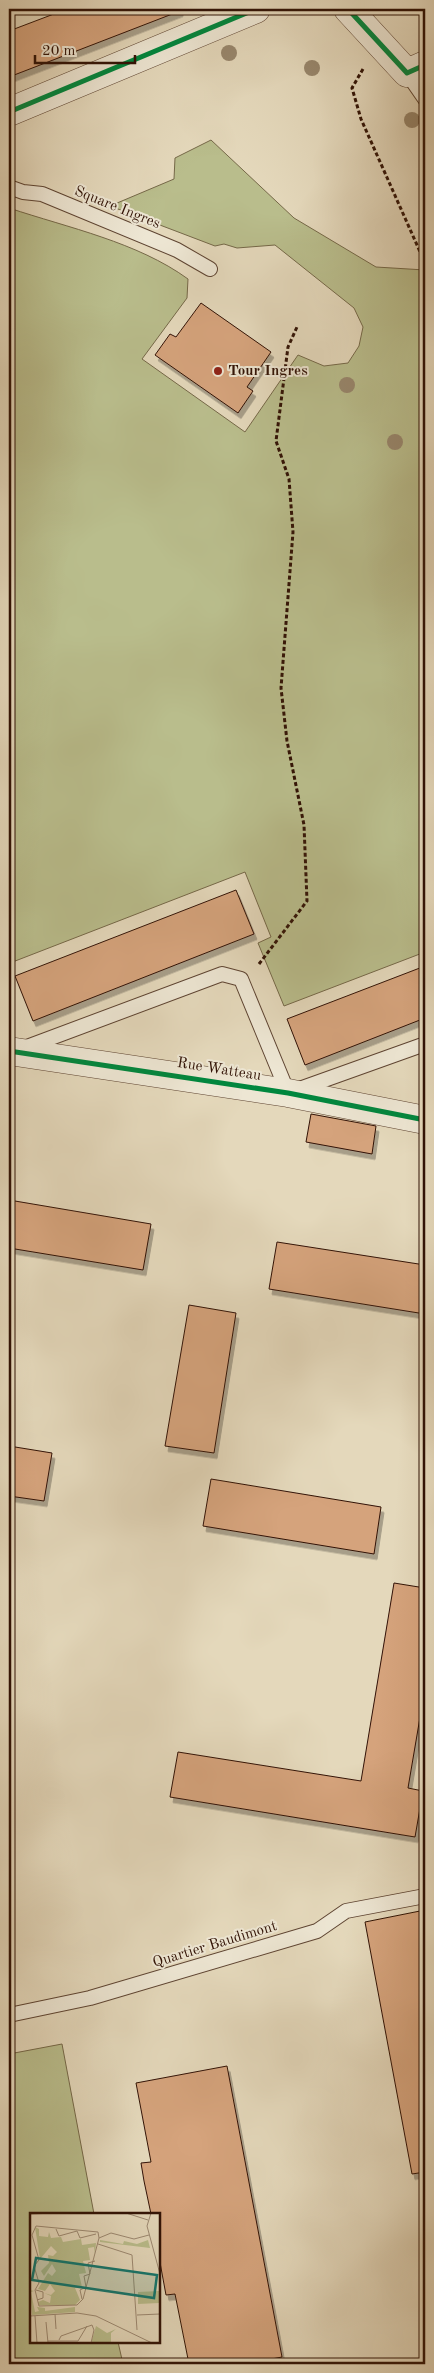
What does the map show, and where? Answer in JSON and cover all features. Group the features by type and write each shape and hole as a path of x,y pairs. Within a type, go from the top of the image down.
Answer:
{"street":[{"path":"9,112 256,9"},
{"path":"348,9 377,42 416,69"},
{"name":"Rue Watteau","path":"10,1048 288,1093 425,1120"}],"lane":[{"path":"416,69 425,99"},
{"name":"Square Ingres","path":"9,187 42,194 177,250 210,269"},
{"path":"10,1048 222,974 241,980 288,1093 425,1044"},
{"name":"Quartier Baudimont","path":"9,2015 90,1998 317,1931 346,1912 425,1896"}],"path":[{"path":"377,42 352,88 360,119 425,263"},
{"path":"241,980 265,959 307,901 304,825 287,741 281,688 293,532 289,479 276,441 288,347 297,327"}],"green space":[{"path":"211,140 294,218 376,267 425,270 425,952 284,1006 258,943 271,937 245,872 10,963 9,959 9,208 79,229 125,246 168,266 188,279 187,298 142,359 245,432 298,355 324,366 348,363 359,346 363,327 354,308 275,245 237,248 224,244 215,246 110,206 174,179 175,158"},
{"path":"62,2044 94,2213 30,2213 30,2343 118,2343 123,2364 9,2364 9,2054"}],"building":[{"path":"67,9 180,9 180,11 9,77 9,31"},
{"name":"Tour Ingres","path":"201,303 271,352 247,387 253,391 238,413 155,355 170,334 176,337"},
{"path":"236,890 254,934 33,1021 15,976"},
{"path":"425,966 425,1018 305,1065 287,1019"},
{"path":"311,1114 376,1126 372,1154 306,1142"},
{"path":"9,1200 151,1224 143,1270 9,1248"},
{"path":"277,1242 425,1265 425,1314 269,1289"},
{"path":"189,1305 236,1313 214,1453 165,1446"},
{"path":"9,1446 52,1453 44,1501 9,1496"},
{"path":"211,1479 381,1507 374,1554 203,1526"},
{"path":"394,1583 425,1588 425,1688 408,1788 423,1791 415,1837 170,1797 178,1752 361,1781"},
{"path":"425,1910 425,2172 412,2174 365,1922"},
{"path":"227,2066 282,2357 245,2364 189,2364 175,2294 166,2295 160,2262 160,2213 151,2213 144,2181 141,2163 151,2162 136,2083"}],"cycle path":[{"path":"9,112 256,9"},
{"path":"348,9 407,73 425,65"},
{"path":"9,1051 288,1093 425,1120"}],"place":[{"name":"Tour Ingres","path":"218,371"}]}
